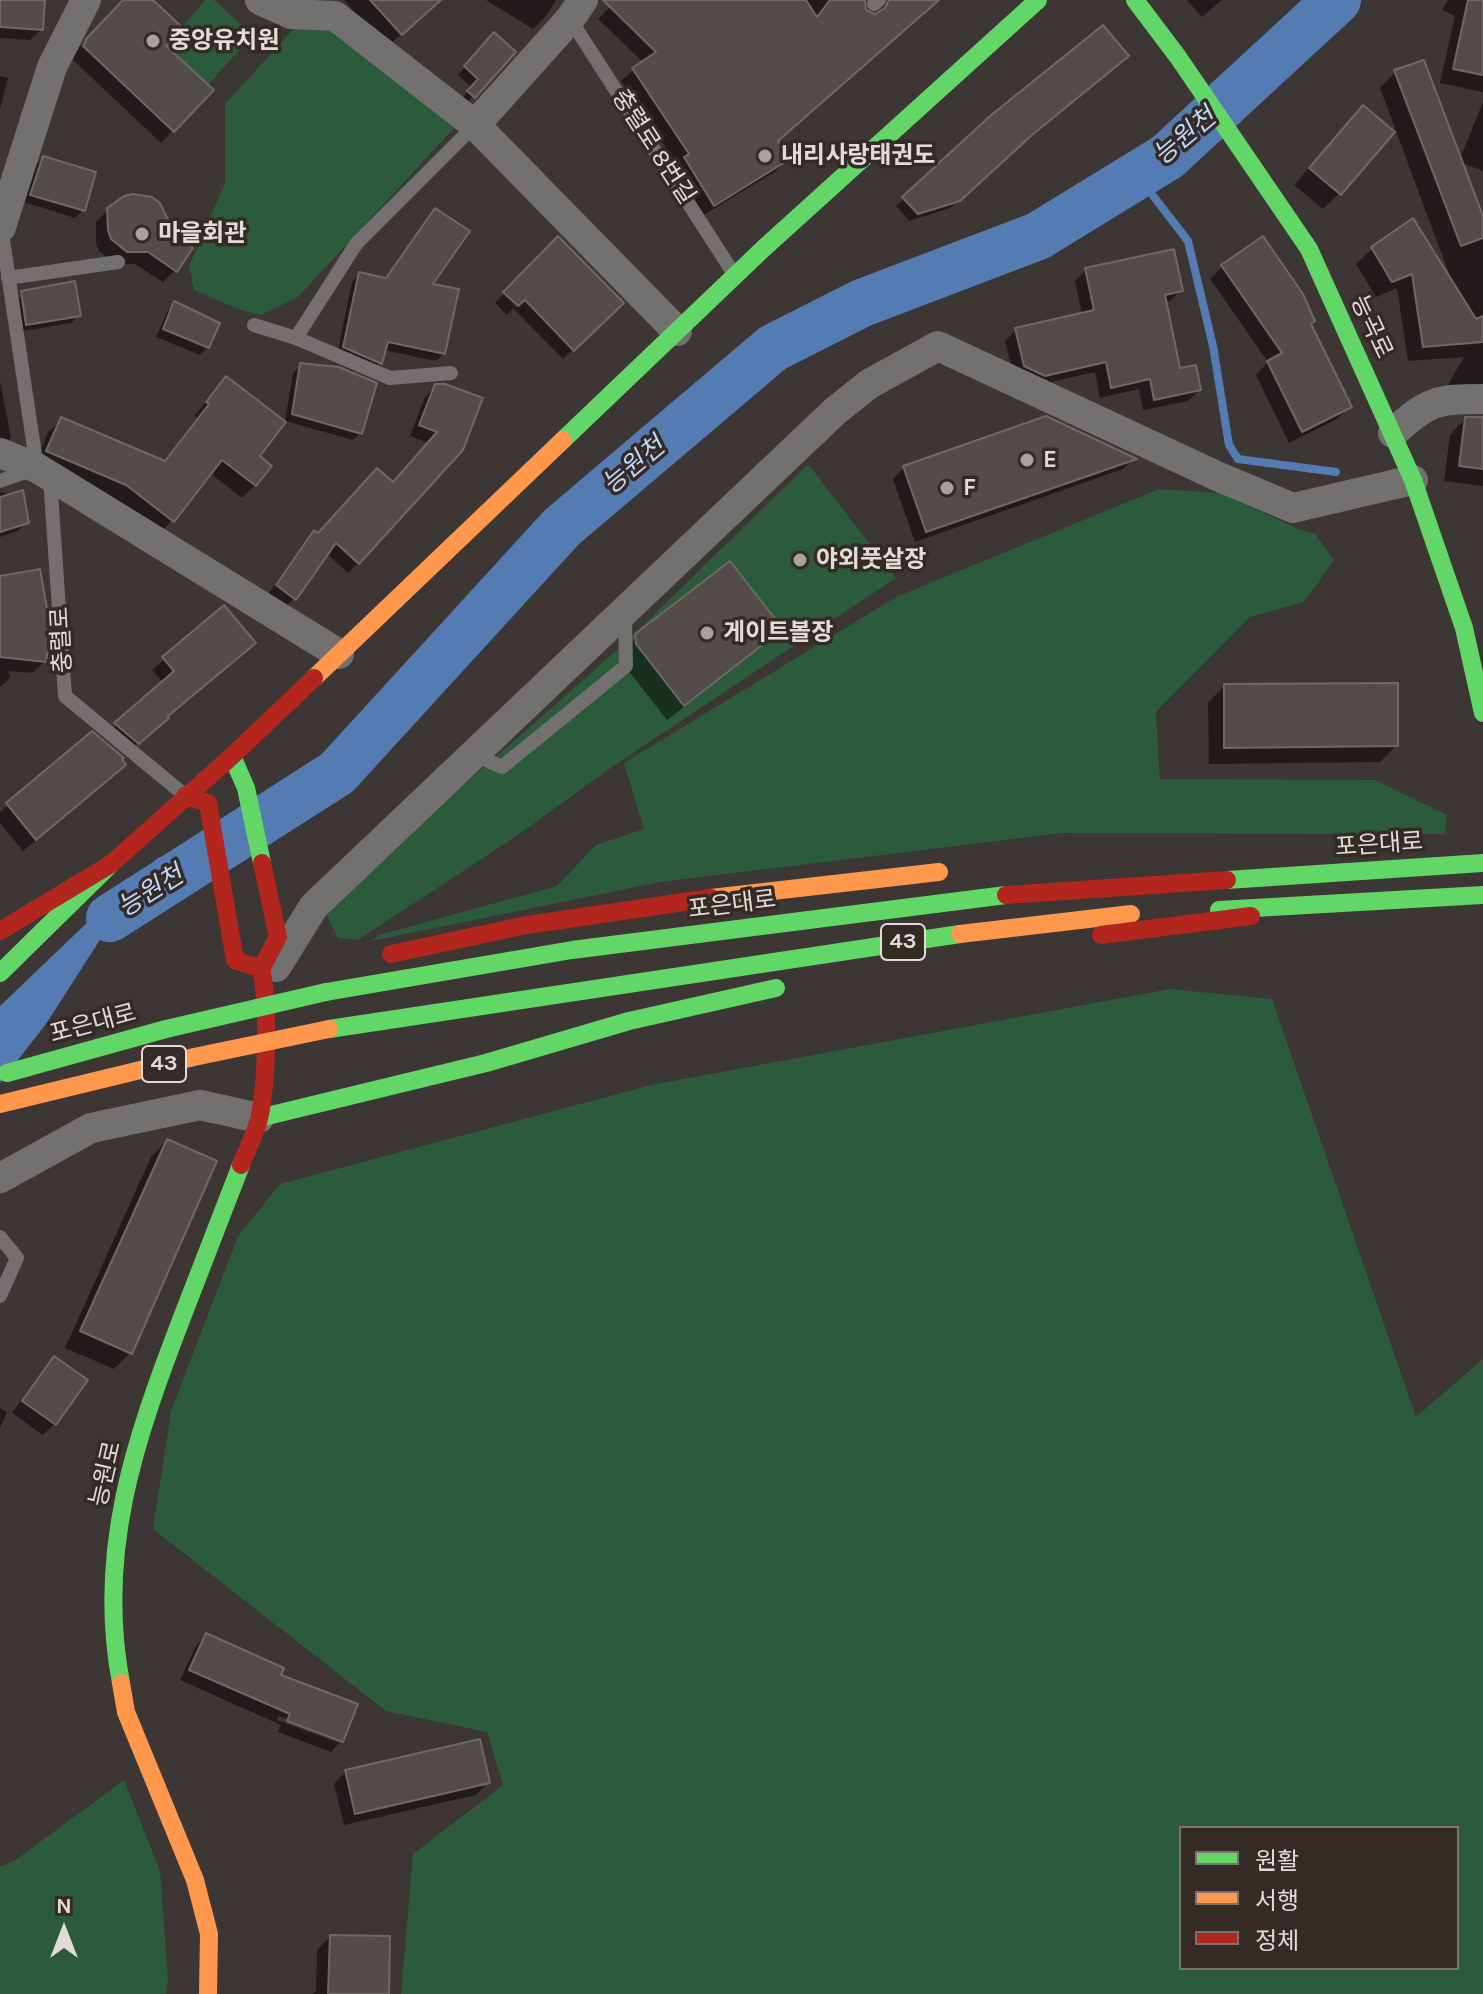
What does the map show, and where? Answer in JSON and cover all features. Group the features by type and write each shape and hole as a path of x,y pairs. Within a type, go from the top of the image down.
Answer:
{"main road":[{"path":"0,973 111,864 232,756 247,738 834,182 1038,0"},
{"name":"능곡로","path":"1135,0 1178,57 1309,249 1393,433 1472,627 1483,713"},
{"name":"능원로","path":"208,1994 209,1934 195,1880 126,1712 114,1647 113,1584 130,1466 151,1399 259,1118 265,1060 263,977 278,937 246,788 232,756"},
{"path":"185,796 208,803 235,960 263,977 295,977"},
{"path":"1297,858 1417,867"},
{"name":"포은대로","path":"0,1076 102,1045 278,1002 572,950 978,897 1478,863"},
{"path":"0,931 111,864"},
{"path":"371,959 477,933 718,896 954,871"},
{"name":"43","path":"0,1104 194,1057 329,1029 942,936 1133,914 1482,895"},
{"path":"978,950 1350,904"},
{"path":"259,1118 486,1063 629,1021 797,983"}],"street":[{"path":"1,227 52,67 86,0"},
{"path":"260,0 291,14 335,16 475,125 677,331"},
{"name":"충렬로 8번길","path":"475,125 576,10"},
{"path":"263,977 314,906 834,412 869,384 938,346 1219,477 1293,508 1413,480"},
{"path":"1393,433 1425,406 1452,399 1483,399"},
{"path":"0,453 44,472 339,654"},
{"path":"0,1178 91,1128 200,1105 259,1118"}],"lane":[{"name":"충렬로 8번길","path":"576,10 735,276"},
{"name":"충렬로 8번길","path":"296,338 356,244 475,125"},
{"name":"충렬로","path":"1,227 44,472 65,696 185,796"},
{"path":"8,278 118,262"},
{"path":"254,325 296,338 390,378 451,373"},
{"path":"0,481 44,472"},
{"path":"473,754 502,767 626,666 625,610"},
{"path":"0,1237 17,1258 0,1296"}],"green space":[{"path":"205,0 214,0 253,35 208,85 166,46"},
{"path":"302,20 332,27 455,127 298,297 261,315 240,310 194,290 189,266 225,183 225,104"},
{"path":"808,464 896,578 358,940 338,938 323,909 625,643"},
{"path":"1159,489 1220,493 1315,534 1334,560 1304,602 1250,617 1156,712 1160,779 1375,780 1447,815 1444,834 1062,833 661,882 371,941 379,935 557,886 596,845 644,829 624,763 896,597"},
{"path":"1170,989 1272,999 1416,1417 1483,1359 1483,1994 401,1994 413,1854 503,1785 487,1732 386,1711 153,1529 171,1411 238,1236 280,1184 651,1085"},
{"path":"124,1780 160,1871 168,1980 166,1994 0,1994 0,1867 14,1861"}],"water":[{"path":"159,857 168,907 103,935 46,1024 0,1083 0,1006"}],"building":[{"path":"0,0 45,0 43,30 0,27"},
{"path":"123,0 153,0 183,28 166,46 214,90 174,132 83,46"},
{"path":"370,0 441,0 402,35"},
{"path":"603,0 806,0 817,17 830,0 865,0 866,10 875,14 885,8 889,0 939,0 778,141 790,159 714,206 684,157 689,154 632,68 656,52"},
{"path":"1468,0 1483,0 1483,75 1453,69"},
{"path":"1103,25 1129,56 1032,135 960,201 918,214 902,197 990,116"},
{"path":"494,32 516,52 475,98 467,91 478,79 464,66"},
{"path":"1424,60 1483,216 1483,238 1461,246 1394,70"},
{"path":"1363,105 1395,132 1341,195 1309,168"},
{"path":"43,156 96,172 85,211 30,195"},
{"name":"마을회관","path":"124,196 152,197 160,203 168,220 167,229 193,248 177,272 148,252 127,252 111,239 107,208"},
{"path":"435,208 470,231 433,284 459,289 445,354 388,342 382,364 343,347 359,272 386,278"},
{"path":"1413,218 1476,319 1483,316 1483,342 1423,347 1412,274 1392,282 1371,247"},
{"path":"558,236 624,303 574,351 525,300 518,306 503,292"},
{"path":"1263,236 1303,294 1315,321 1311,324 1352,407 1302,432 1267,361 1282,353 1221,265"},
{"path":"1174,249 1183,291 1165,295 1180,368 1196,365 1201,390 1154,400 1150,379 1111,388 1106,362 1045,376 1024,366 1015,328 1094,310 1085,268"},
{"path":"75,281 81,316 26,325 21,291"},
{"path":"174,301 220,323 209,348 163,329"},
{"path":"300,363 339,367 377,383 362,434 292,414"},
{"path":"226,376 286,422 260,456 272,466 256,486 222,460 174,522 126,485 46,451 61,417 165,461 209,404 206,402"},
{"path":"435,384 445,384 483,398 463,450 359,564 336,543 296,600 276,585 314,530 318,533 377,468 393,482 437,432 419,425"},
{"path":"1046,416 1137,459 926,532 903,466"},
{"path":"1465,417 1483,417 1483,469 1459,466"},
{"path":"23,490 29,523 0,532 0,497"},
{"name":"게이트볼장","path":"730,561 783,629 684,706 636,644 635,634"},
{"path":"40,569 51,631 46,662 0,657 0,576"},
{"path":"224,605 256,643 139,744 114,723 174,671 162,657"},
{"path":"1398,683 1398,746 1224,748 1224,684"},
{"path":"92,731 124,758 126,765 36,840 6,803"},
{"path":"167,1139 217,1161 132,1354 80,1331"},
{"path":"54,1356 88,1380 56,1425 22,1401"},
{"path":"206,1633 284,1668 281,1675 358,1704 343,1742 287,1721 290,1714 189,1670"},
{"path":"480,1739 490,1783 355,1814 345,1770"},
{"path":"330,1935 390,1936 389,1994 328,1994"}],"waterway":[{"name":"능원천","path":"110,918 337,773 562,527 773,348 862,303 1038,236 1167,157 1337,0"},
{"path":"1137,175 1188,241 1213,346 1229,445 1238,459 1336,472"}],"traffic: fast":[{"path":"563,440 764,248 1038,0"},
{"path":"1135,0 1178,57 1309,249 1413,480 1464,628 1483,713"},
{"path":"232,756 246,788 262,863"},
{"path":"1227,880 1483,863"},
{"path":"0,973 111,864"},
{"path":"326,992 572,950 1006,895"},
{"path":"1219,910 1483,895"},
{"path":"329,1029 960,934"},
{"path":"259,1118 486,1063 629,1021 776,988"},
{"path":"7,1073 166,1029 326,992"},
{"path":"121,1683 113,1588 124,1497 164,1365 241,1165"}],"traffic: slow":[{"path":"314,678 563,440"},
{"path":"711,898 939,872"},
{"path":"960,934 1131,914"},
{"path":"0,1104 194,1057 329,1029"},
{"path":"121,1683 126,1712 195,1880 209,1934 208,1994"}],"traffic: jam":[{"path":"0,931 111,864 314,678"},
{"path":"185,796 208,803 235,960 261,969"},
{"path":"241,1165 259,1119 264,1086 266,1022 261,969 278,937 262,863"},
{"path":"1006,895 1227,880"},
{"path":"391,954 527,925 711,898"},
{"path":"1101,935 1251,916"}],"place":[{"name":"중앙유치원","path":"153,41"},
{"name":"내리사랑태권도","path":"765,156"},
{"name":"마을회관","path":"142,234"},
{"name":"E","path":"1027,460"},
{"name":"F","path":"947,488"},
{"name":"야외풋살장","path":"800,560"},
{"name":"게이트볼장","path":"707,633"}]}
